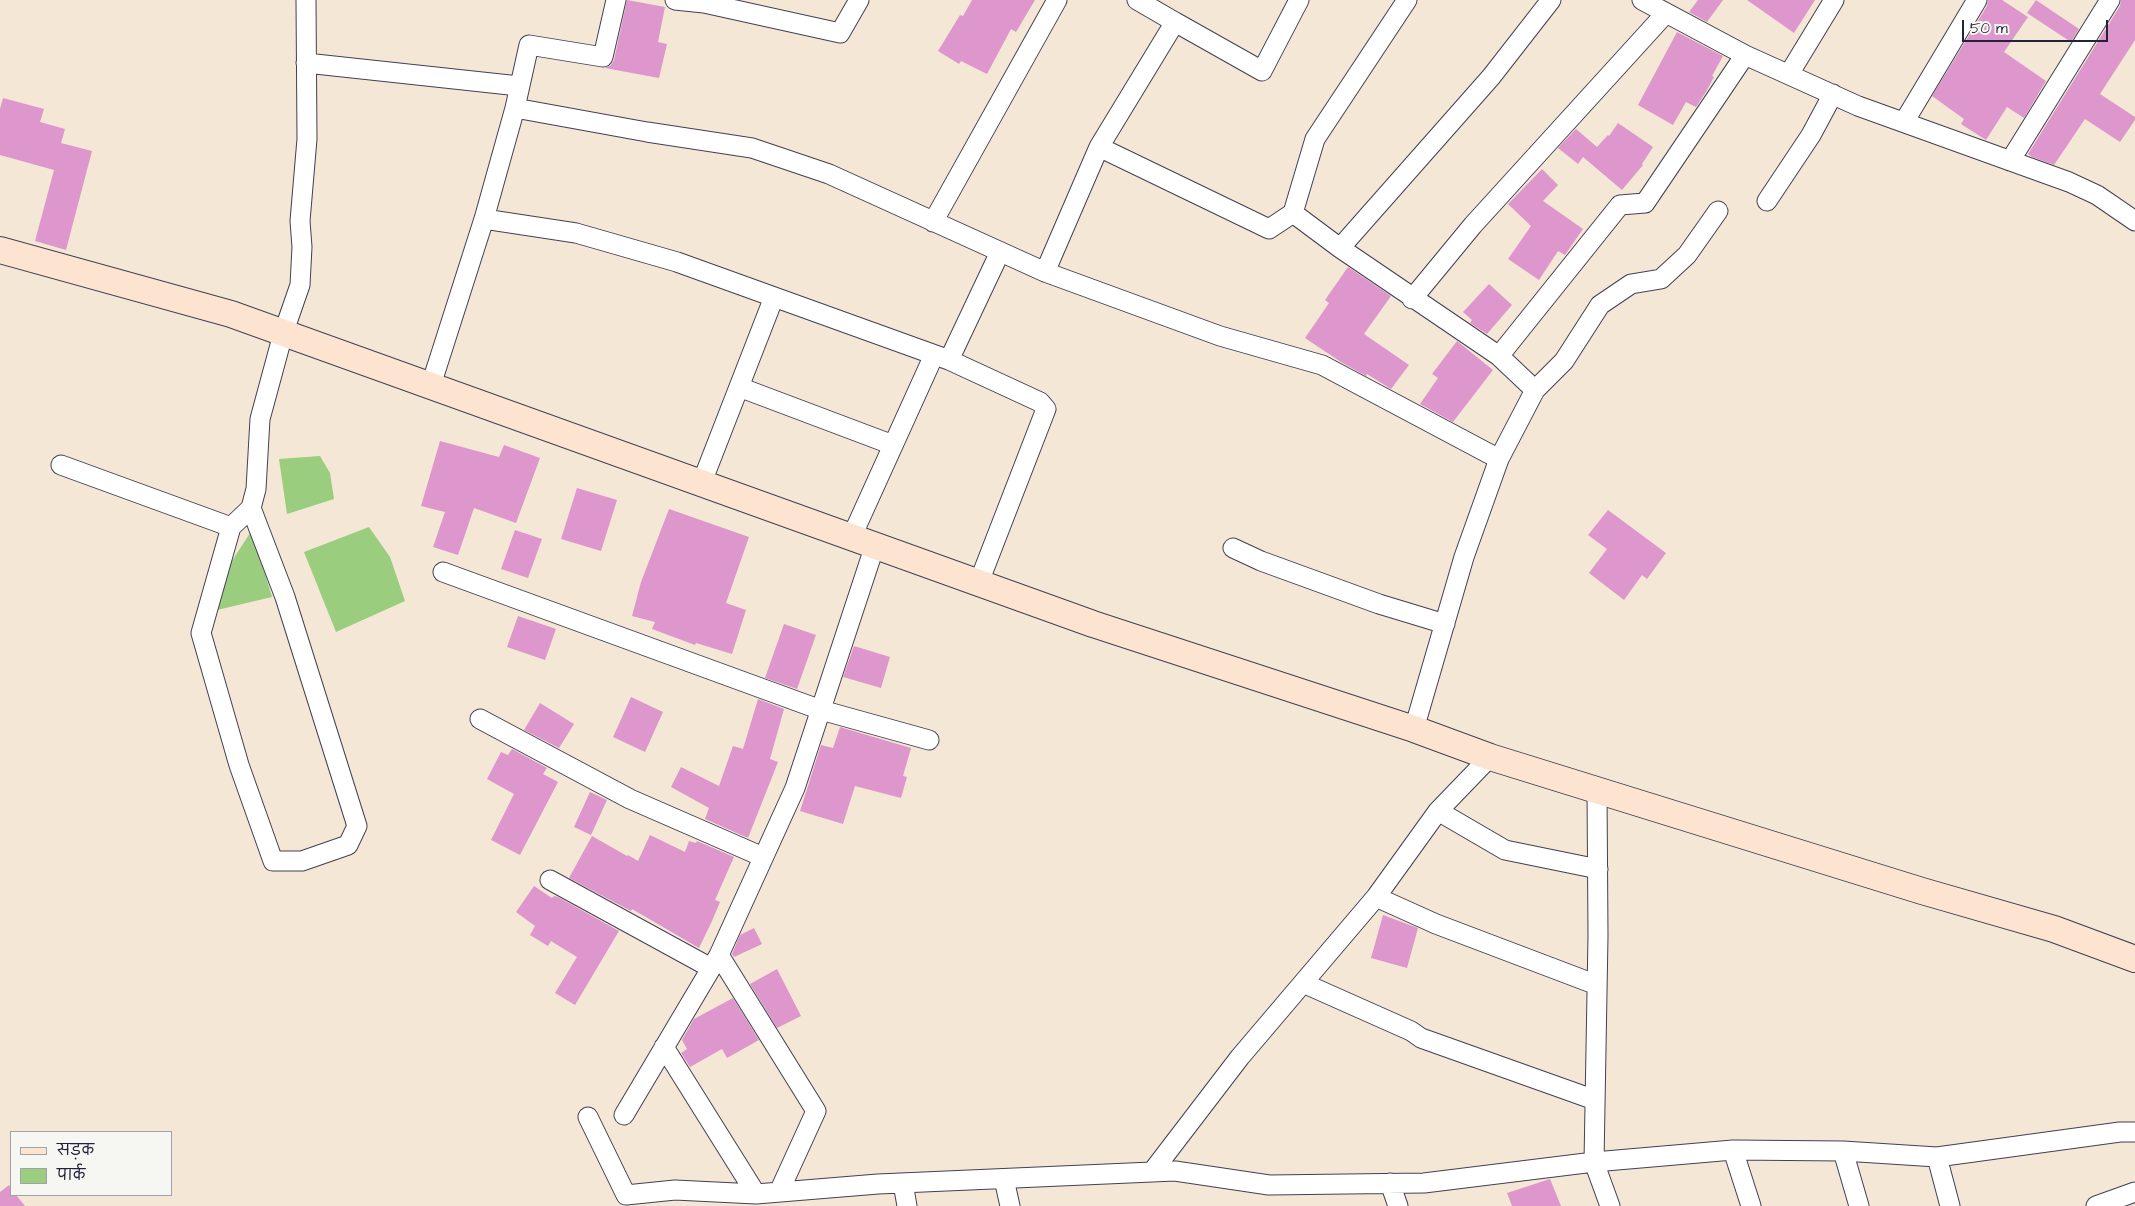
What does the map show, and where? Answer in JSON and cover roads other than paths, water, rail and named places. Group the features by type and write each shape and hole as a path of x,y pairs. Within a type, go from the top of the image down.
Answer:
{"main road":[{"path":"0,250 231,314 1093,624 1414,729 1490,757 1922,891 2054,929 2135,959"}],"street":[{"path":"251,508 285,597 357,826 348,846 302,861 273,861 238,765 201,633 231,527 251,508 256,489 260,419 283,334 300,285 302,247 300,221 306,139 306,0"},
{"path":"431,385 484,219 515,108 518,86 529,45 603,57 616,0"},
{"path":"675,0 705,2 840,33 859,0"},
{"path":"933,222 1057,0"},
{"path":"1137,0 1262,72 1299,0"},
{"path":"1340,248 1491,77 1551,0"},
{"path":"1642,0 1745,55 1833,94 2097,195 2135,222"},
{"path":"1789,74 1834,0"},
{"path":"1904,122 1977,0"},
{"path":"2010,161 2110,0"},
{"path":"1099,147 1269,229 1293,212 1315,139 1404,1"},
{"path":"1412,299 1473,225 1666,13"},
{"path":"1045,272 1099,147 1175,22"},
{"path":"1499,356 1620,205 1646,203 1745,55"},
{"path":"306,63 518,86"},
{"path":"1767,200 1811,135 1833,94"},
{"path":"515,108 647,132 752,148 829,174 1045,272 1220,336 1322,365 1499,459"},
{"path":"1414,729 1464,558 1499,459 1535,390 1564,361 1600,305 1631,284 1661,279 1687,255 1718,211"},
{"path":"1293,212 1412,299 1499,356 1535,390"},
{"path":"484,219 576,234 676,262 942,358 1040,402 1046,409 979,582"},
{"path":"624,1114 715,962 795,788 821,710 863,541 893,445 1000,252"},
{"path":"702,482 774,297"},
{"path":"739,387 893,445"},
{"path":"61,465 231,527"},
{"path":"1233,548 1261,561 1379,604 1445,624"},
{"path":"444,572 821,710 929,740"},
{"path":"480,719 630,799 763,857"},
{"path":"1152,1172 1240,1057 1376,897 1438,811 1490,757"},
{"path":"1598,790 1594,1162 1610,1206"},
{"path":"1438,811 1505,850 1598,870"},
{"path":"550,880 715,962 816,1111 778,1192"},
{"path":"1376,897 1436,924 1597,986"},
{"path":"1303,983 1411,1031 1421,1038 1595,1100"},
{"path":"664,1047 756,1194"},
{"path":"588,1117 626,1195 675,1190 756,1194 903,1183 1175,1171 1269,1185 1424,1183 1594,1162 1733,1150 1843,1151 1937,1158 2120,1132 2135,1132"},
{"path":"1733,1150 1751,1206"},
{"path":"1843,1151 1859,1206"},
{"path":"1937,1158 1950,1206"},
{"path":"1004,1179 1010,1206"},
{"path":"903,1183 907,1206"},
{"path":"1390,1183 1398,1206"},
{"path":"2096,1206 2135,1192"}]}
